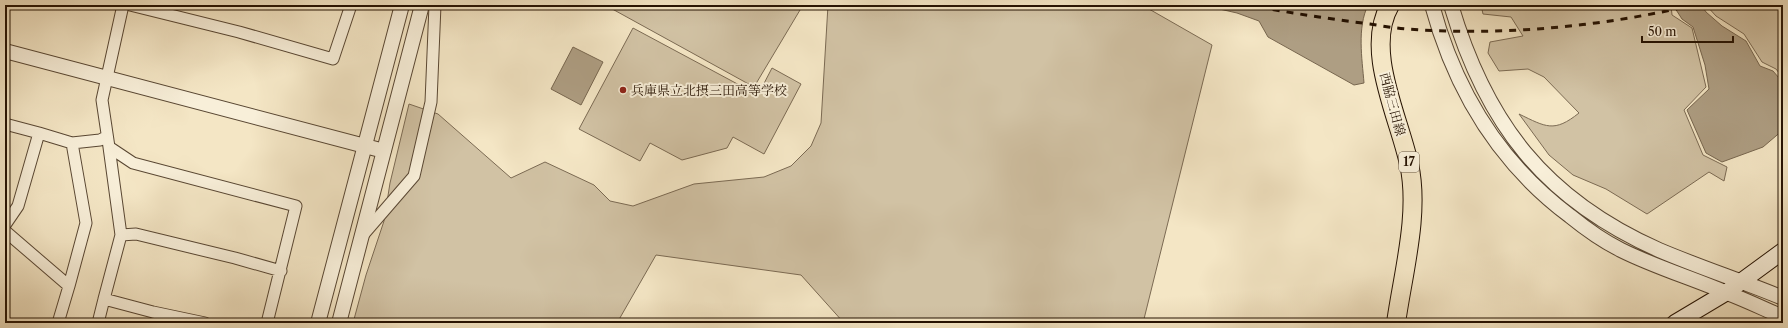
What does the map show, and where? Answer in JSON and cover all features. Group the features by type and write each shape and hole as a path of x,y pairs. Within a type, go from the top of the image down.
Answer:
{"main road":[{"name":"西脇三田線","path":"1390,5 1383,23 1381,48 1384,72 1409,164 1414,198 1396,323"},
{"path":"1675,323 1727,292 1783,251"}],"street":[{"path":"98,323 121,235 102,100 124,5"},
{"path":"130,5 239,32 333,60 351,5"},
{"path":"318,323 402,5"},
{"path":"339,323 422,5"},
{"path":"361,237 414,176 431,102 435,5"},
{"path":"1432,5 1457,74 1474,108 1506,156 1527,180 1551,202 1580,224 1620,249 1675,274 1727,292 1783,317"},
{"path":"1452,5 1472,64 1490,103 1519,145 1553,184 1581,206 1659,250 1783,298"},
{"path":"5,51 364,147 384,151"},
{"path":"5,124 72,143 100,140 107,142 134,163 296,206 267,323"},
{"path":"5,225 18,206 39,133"},
{"path":"58,323 86,223 72,143"},
{"path":"5,231 69,286"},
{"path":"121,235 136,234 236,258 281,271"},
{"path":"104,299 205,323"}],"shaded area":[{"path":"605,5 803,5 754,87"},
{"path":"828,5 1142,5 1212,45 1143,323 844,323 801,275 656,255 617,323 353,323 366,275 384,221 390,183 409,104 438,114 511,178 545,162 594,185 610,201 633,206 694,184 764,177 791,166 811,146 821,123"},
{"path":"1202,5 1368,5 1362,23 1361,33 1364,83 1354,85 1268,37 1259,21 1237,13"},
{"path":"1481,5 1671,5 1672,15 1692,28 1706,87 1684,110 1703,155 1727,167 1724,181 1709,172 1647,214 1606,189 1573,175 1549,155 1519,114 1543,125 1556,126 1579,113 1544,77 1528,69 1499,71 1488,53 1490,42 1523,36 1511,17 1483,14"},
{"path":"1673,5 1701,5 1706,12 1722,26 1746,41 1760,66 1773,71 1779,78 1782,93 1781,108 1783,111 1783,130 1763,147 1722,162 1706,153 1687,110 1709,89 1705,65 1693,27 1682,19"},
{"path":"1706,5 1720,5 1722,7 1730,5 1783,5 1783,78 1776,69 1762,62 1744,34 1716,16"},
{"path":"633,28 758,95 772,68 801,84 764,154 733,137 727,148 682,160 650,143 640,161 579,129"},
{"path":"573,47 603,62 581,105 551,89"}],"railway":[{"path":"1245,5 1397,28 1442,31 1551,28 1623,19 1694,5"}],"place":[{"name":"兵庫県立北摂三田高等学校","path":"623,90"}]}
